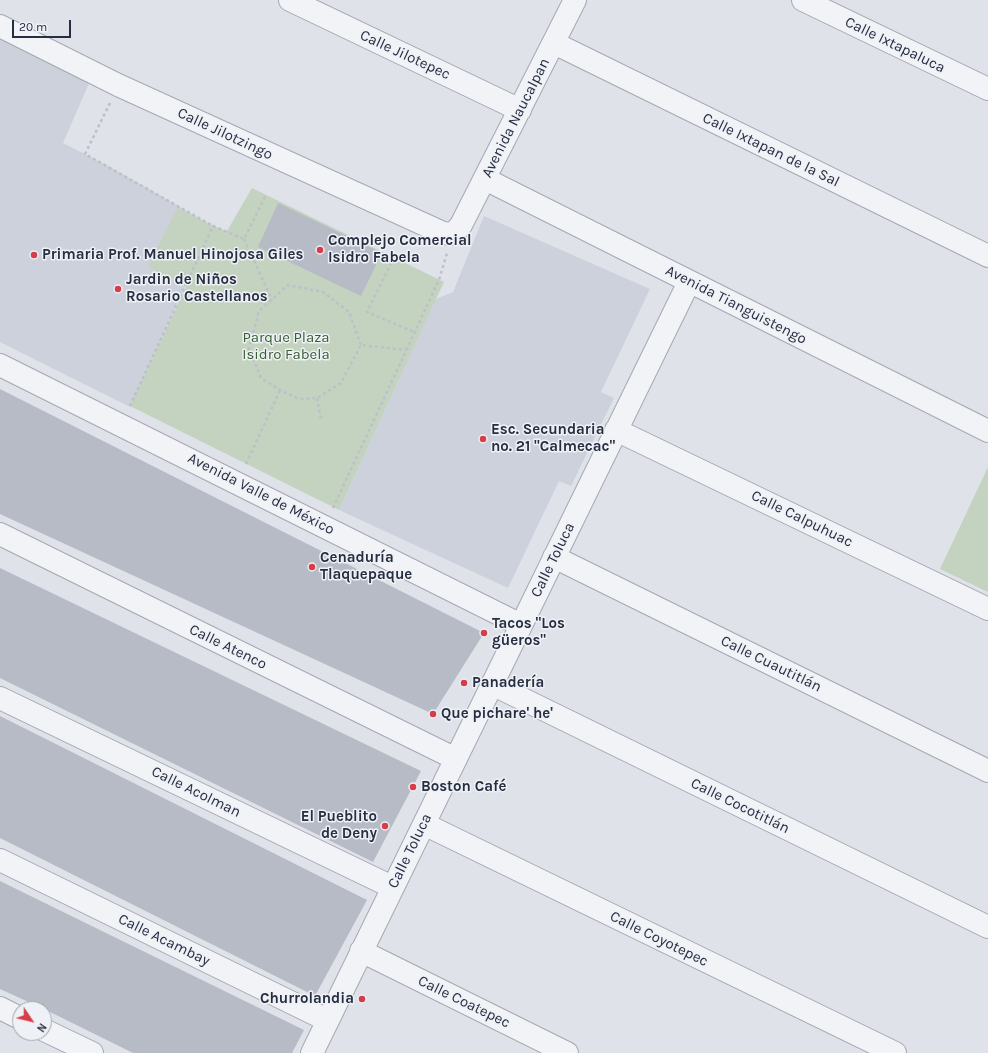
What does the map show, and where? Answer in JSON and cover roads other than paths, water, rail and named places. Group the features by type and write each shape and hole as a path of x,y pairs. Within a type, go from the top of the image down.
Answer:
{"street":[{"name":"Calle Jilotepec","path":"290,0 520,110"},
{"name":"Avenida Naucalpan","path":"453,234 461,225 485,179 575,0"},
{"name":"Calle Ixtapaluca","path":"803,0 988,89"},
{"name":"Calle Jilotzingo","path":"0,26 118,85 443,233 453,234"},
{"name":"Calle Ixtapan de la Sal","path":"554,43 988,256"},
{"name":"Avenida Tianguistengo","path":"485,179 988,431"},
{"name":"Calle Toluca","path":"312,1053 689,282"},
{"name":"Avenida Valle de México","path":"0,364 521,625"},
{"name":"Calle Calpuhuac","path":"616,430 988,609"},
{"name":"Calle Atenco","path":"0,534 456,759"},
{"name":"Calle Cuautitlán","path":"554,557 988,771"},
{"name":"Calle Cocotitlán","path":"492,684 988,927"},
{"name":"Calle Acolman","path":"0,698 392,887"},
{"name":"Calle Coyotepec","path":"424,824 895,1053"},
{"name":"Calle Acambay","path":"0,860 327,1020"},
{"name":"Calle Coatepec","path":"361,951 567,1053"},
{"path":"0,1008 12,1014"},
{"path":"52,1034 92,1053"}],"place":[{"name":"Complejo Comercial Isidro Fabela","path":"320,250"},
{"name":"Primaria Prof. Manuel Hinojosa Giles","path":"34,255"},
{"name":"Jardin de Niños Rosario Castellanos","path":"118,289"},
{"name":"Esc. Secundaria no. 21 \"Calmecac\"","path":"483,439"},
{"name":"Cenaduría Tlaquepaque","path":"312,567"},
{"name":"Tacos \"Los güeros\"","path":"484,633"},
{"name":"Panadería","path":"464,683"},
{"name":"Que pichare' he'","path":"433,714"},
{"name":"Boston Café","path":"413,787"},
{"name":"El Pueblito de Deny","path":"385,826"},
{"name":"Churrolandia","path":"362,999"}],"park label":[{"name":"Parque Plaza Isidro Fabela","path":"286,346"}]}
